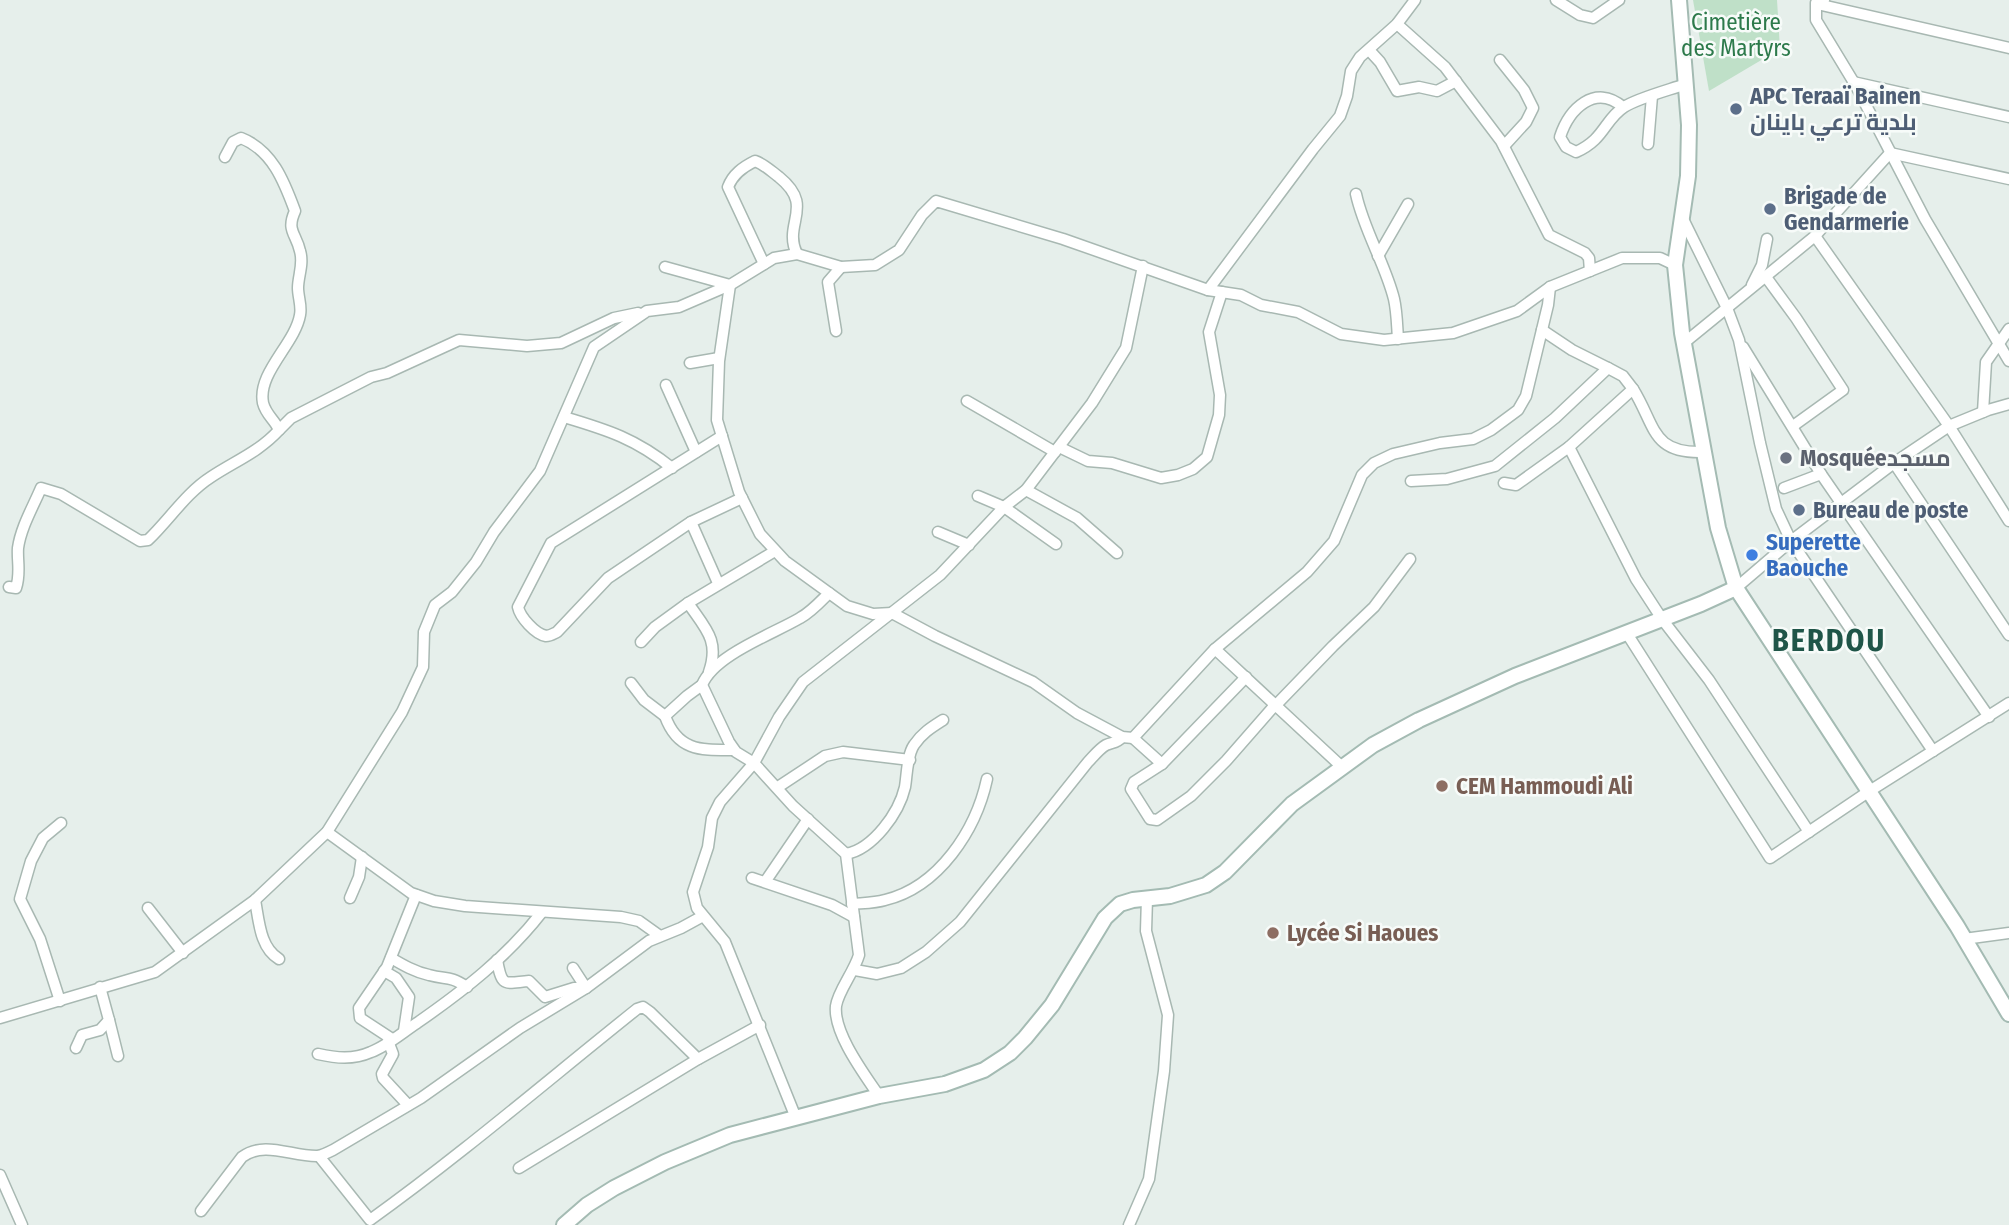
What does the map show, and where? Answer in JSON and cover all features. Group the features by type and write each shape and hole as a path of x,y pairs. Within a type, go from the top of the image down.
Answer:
{"main road":[{"path":"1679,0 1689,125 1688,176 1675,265 1684,343 1718,528 1736,588 1964,939 2009,1014"},
{"path":"564,1225 587,1205 665,1162 730,1135 879,1096 945,1084 984,1070 1010,1053 1052,1005 1105,918 1120,904 1147,898 1170,897 1206,885 1225,872 1292,804 1373,746 1419,720 1515,676 1736,588"}],"street":[{"path":"1208,290 1312,149 1340,116 1351,71 1415,0"},
{"path":"1556,0 1580,15 1593,18 1619,0"},
{"path":"2009,48 1820,2 1816,20 1853,82 1925,219 2009,361"},
{"path":"1396,24 1432,53 1456,81 1504,146 1549,236 1585,253 1589,258 1590,271"},
{"path":"1369,50 1398,91 1419,88 1437,91 1456,81"},
{"path":"1500,60 1524,90 1533,108 1526,122 1504,146"},
{"path":"1853,82 2009,117"},
{"path":"1623,107 1616,101 1586,101 1576,107 1565,122 1560,137 1566,147 1576,152 1599,137 1623,107 1686,84"},
{"path":"1648,144 1652,96"},
{"path":"225,157 233,142 241,138 260,148 277,169 295,211 290,222 302,264 298,288 301,314 275,362 265,385 262,401 267,415 276,422 279,430"},
{"path":"1891,153 2009,179"},
{"path":"1684,343 1815,236 1891,153"},
{"path":"764,264 728,187 732,178 755,161 762,163 779,177 797,196 794,236 797,254"},
{"path":"1356,194 1360,212 1395,302 1398,338"},
{"path":"9,587 16,588 21,536 41,488 61,494 141,541 148,540 203,483 267,444 291,418 371,377 387,373 459,340 527,346 561,343 614,318 679,307 730,285 774,258 797,254 841,267 875,265 899,250 922,215 936,201 1143,266 1208,290 1241,295 1261,305 1298,312 1341,334 1384,340 1464,329 1517,310 1549,287 1622,258 1660,258 1675,265"},
{"path":"1378,256 1408,204"},
{"path":"1682,216 1727,308 1739,340 1759,443 1776,509 1791,541 1933,751"},
{"path":"1815,236 1948,426 2009,521"},
{"path":"1748,291 1762,265 1767,239"},
{"path":"796,1118 725,942 697,908 693,892 708,847 712,818 720,802 754,763 779,717 803,682 940,575 1004,507 1026,490 1092,403 1126,348 1143,266"},
{"path":"665,267 730,285"},
{"path":"836,331 828,282 841,267"},
{"path":"1766,277 1843,390 1793,426"},
{"path":"730,285 719,358 717,420 742,498 760,534 775,551 847,606 873,614 892,613 1033,682 1077,713 1127,737 1162,764"},
{"path":"855,970 877,974 901,968 926,952 960,922 1098,751 1127,737 1215,649 1307,572 1334,541 1362,475 1374,463 1393,454 1473,439 1491,430 1518,410 1526,396 1548,305 1549,287"},
{"path":"967,401 1057,449 1088,461 1112,463 1161,478 1193,469 1207,457 1219,415 1220,395 1209,332 1222,292"},
{"path":"0,1018 155,972 255,900 327,832 402,712 423,667 424,632 435,605 452,592 476,562 494,532 540,471 594,347 647,311"},
{"path":"1983,412 1986,362 2009,329"},
{"path":"1542,330 1572,350 1623,376 1633,389 1660,440 1674,450 1687,453 1704,452"},
{"path":"1739,340 1821,474 1989,717"},
{"path":"1998,342 2009,345"},
{"path":"690,363 719,358"},
{"path":"1411,481 1447,479 1495,466 1555,418 1608,368"},
{"path":"666,385 696,452"},
{"path":"1504,484 1516,485 1569,447 1633,389"},
{"path":"1736,588 1791,541 1948,426 2009,404"},
{"path":"564,417 614,432 644,447 672,468"},
{"path":"722,436 551,543 518,607 521,617 544,635 550,636 557,632 608,578 691,522 742,498"},
{"path":"1569,447 1636,579 1662,619 1709,680 1809,832"},
{"path":"1894,463 2009,635"},
{"path":"1784,488 1821,474"},
{"path":"1026,490 1077,518 1117,553"},
{"path":"978,496 1004,507 1056,544"},
{"path":"691,522 718,583"},
{"path":"938,532 969,545"},
{"path":"641,642 655,627 688,603 775,551"},
{"path":"1246,677 1162,764 1134,782 1131,789 1153,821 1191,796 1226,761 1276,705 1374,607 1410,559"},
{"path":"708,675 741,649 803,616 830,593"},
{"path":"665,716 702,685 715,656 713,645 688,603"},
{"path":"1626,632 1770,858 2009,703"},
{"path":"1215,649 1342,767"},
{"path":"631,683 644,700 665,716 673,733 683,743 702,750 734,750"},
{"path":"702,685 734,750 754,763 793,806 846,854 859,955 855,970 836,1006 839,1025 857,1064 879,1096"},
{"path":"846,854 866,846 882,831 904,792 912,747 925,732 943,720"},
{"path":"778,787 825,756 843,752 910,760"},
{"path":"852,904 885,900 906,892 929,878 947,860 976,813 987,779"},
{"path":"765,882 808,819"},
{"path":"60,1001 40,939 20,899 31,861 43,838 61,823"},
{"path":"327,832 416,895 433,901 621,918 639,921 660,936"},
{"path":"350,898 359,877 362,857"},
{"path":"752,878 832,905 854,917"},
{"path":"408,1105 383,1078 382,1074 393,1054 390,1040 360,1018 359,1008 391,958 416,895"},
{"path":"1129,1225 1149,1179 1164,1071 1168,1015 1146,931 1147,898"},
{"path":"255,900 264,942 271,954 279,959"},
{"path":"148,908 183,953"},
{"path":"318,1054 341,1059 371,1052 390,1040 467,987 530,927 542,912"},
{"path":"201,1211 242,1157 249,1152 273,1149 319,1156 334,1150 408,1105 520,1028 586,988 649,941 703,916"},
{"path":"1964,939 2009,933"},
{"path":"391,958 432,976 453,978 467,987"},
{"path":"497,960 500,977 505,983 529,981 545,997 574,988 586,988"},
{"path":"573,968 586,988"},
{"path":"384,971 396,978 409,997 404,1031"},
{"path":"100,987 118,1056"},
{"path":"319,1156 367,1222 489,1130 516,1105 637,1009 643,1007 650,1012 698,1059"},
{"path":"76,1048 82,1035 100,1030 109,1020"},
{"path":"519,1168 698,1059 760,1025"},
{"path":"0,1175 22,1225"},
{"path":"578,1225 587,1205"}],"green space":[{"name":"Cimetière des Martyrs","path":"1693,0 1777,0 1780,49 1709,91"}],"place":[{"name":"APC Teraaï Bainen بلدية ترعي باينان","path":"1736,109"},
{"name":"Brigade de Gendarmerie","path":"1770,209"},
{"name":"Mosquéeمسجد","path":"1786,458"},
{"name":"Bureau de poste","path":"1799,510"},
{"name":"Superette Baouche","path":"1752,555"},
{"name":"CEM Hammoudi Ali","path":"1442,786"},
{"name":"Lycée Si Haoues","path":"1273,933"}],"district":[{"name":"BERDOU","path":"1829,641"}]}
